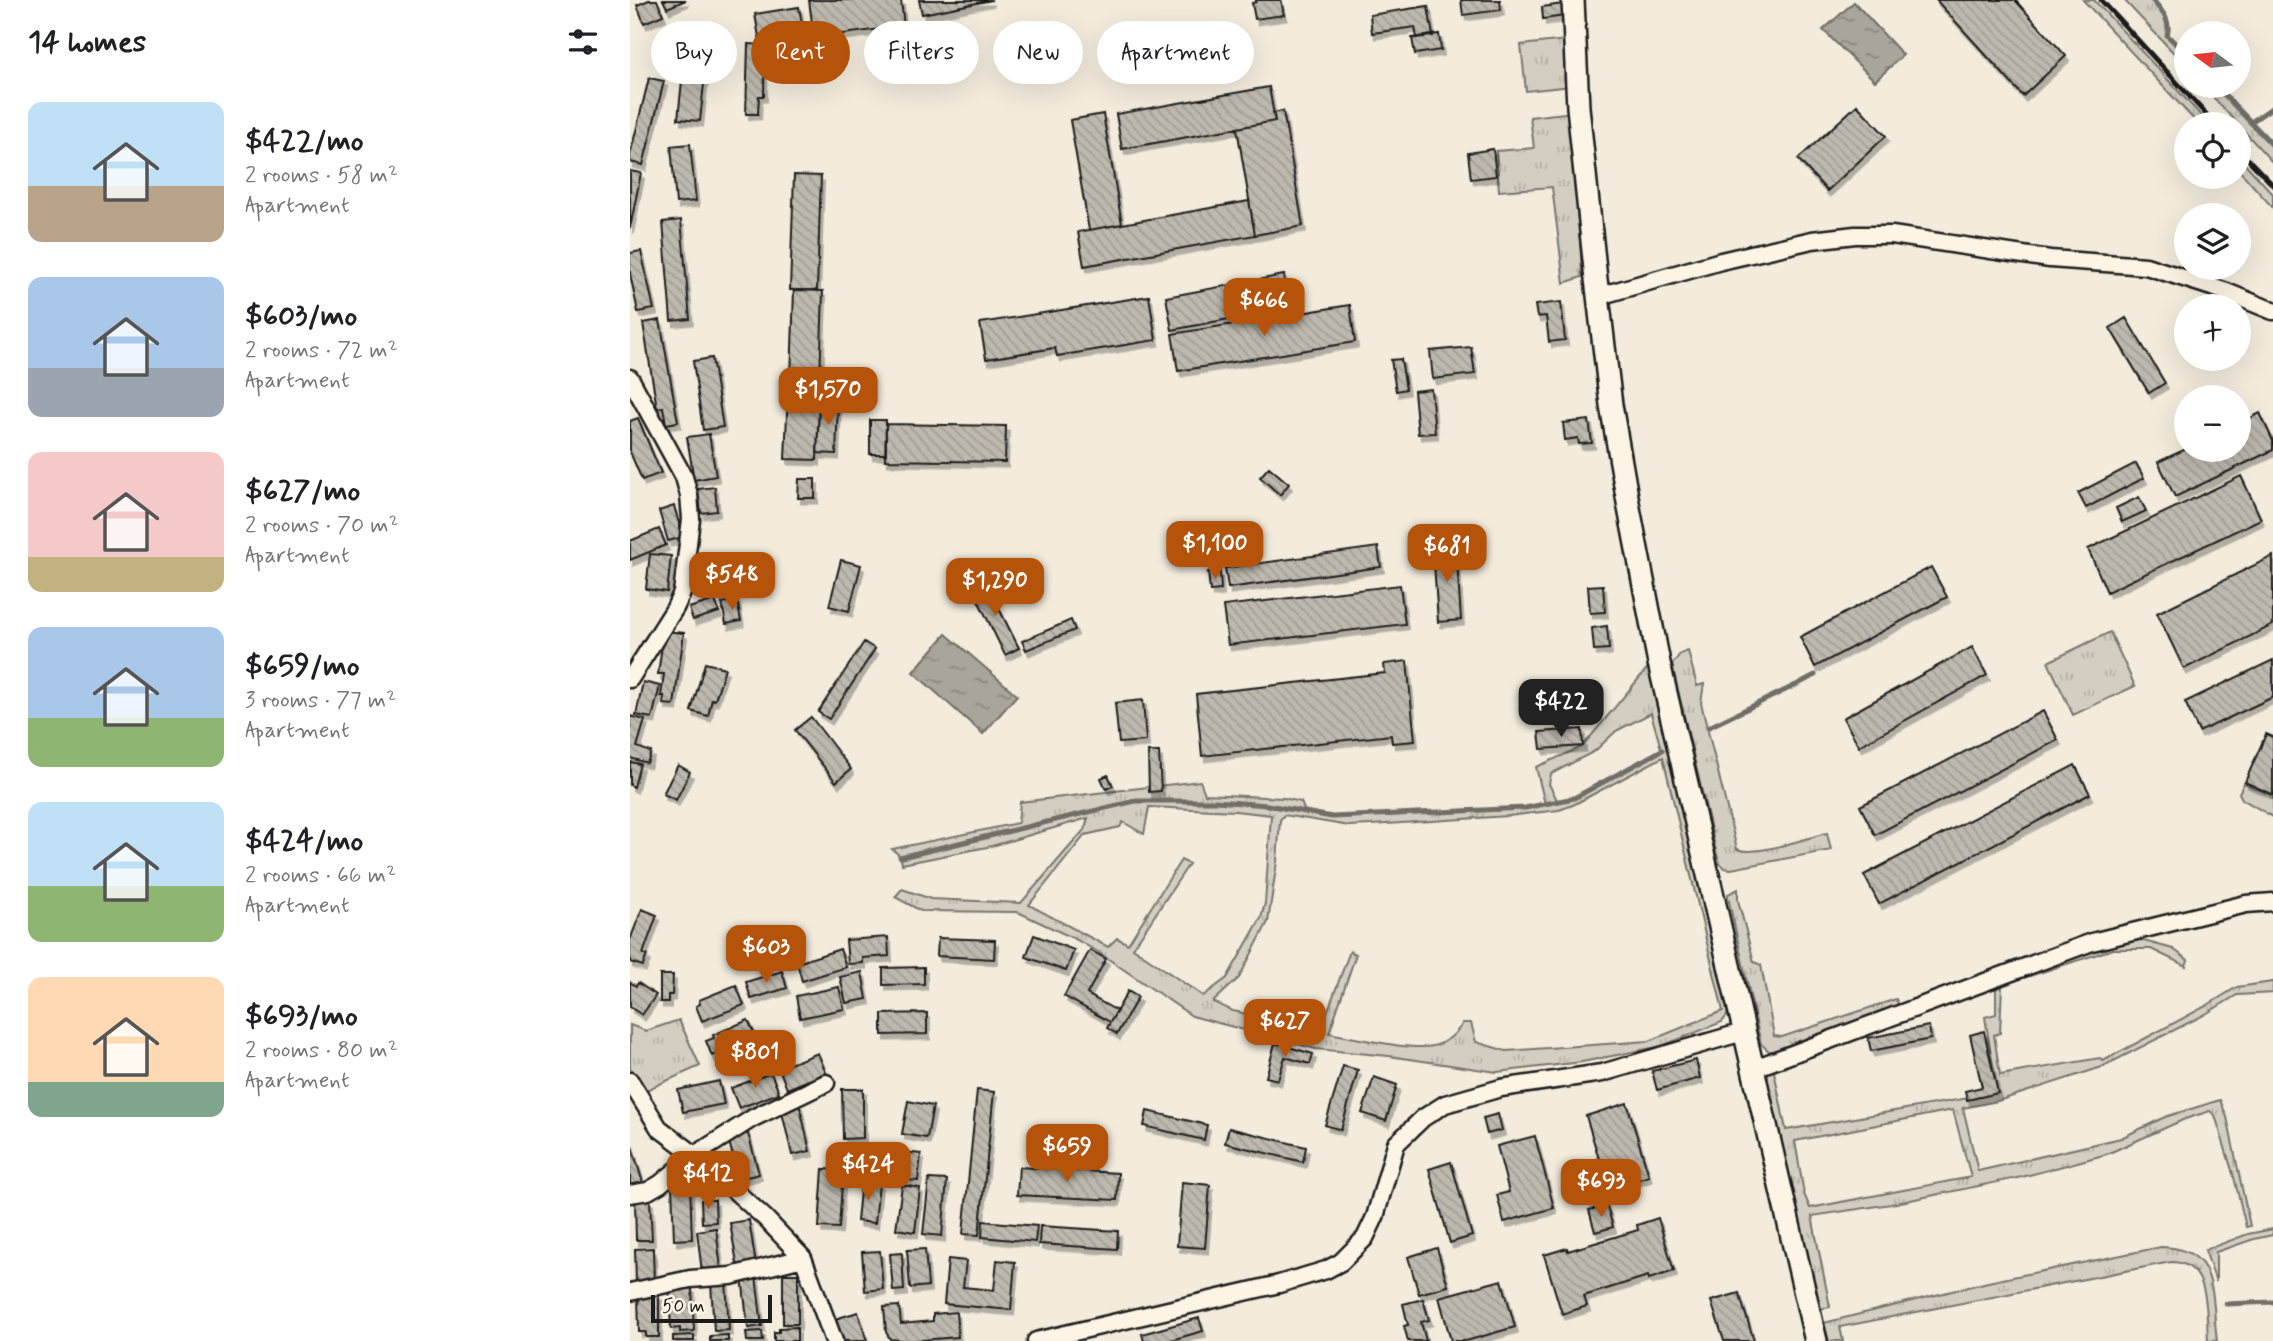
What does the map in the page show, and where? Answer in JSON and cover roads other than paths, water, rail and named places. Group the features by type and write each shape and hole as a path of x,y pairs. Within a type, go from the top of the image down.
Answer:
{"street":[{"path":"1573,0 1578,107 1611,405 1651,623 1816,1341"},
{"path":"1599,296 1721,261 1812,240 1855,235 1892,235 2050,259 2146,266 2224,291 2273,312"},
{"path":"630,378 684,477 691,519 682,593 630,679"},
{"path":"1752,1069 2092,942 2246,904 2273,902"},
{"path":"1036,1341 1279,1284 1326,1270 1341,1262 1365,1238 1375,1217 1396,1144 1423,1118 1445,1104 1501,1088 1602,1073 1743,1032"},
{"path":"630,1081 659,1128 695,1155 765,1218 803,1258 834,1341"},
{"path":"630,1194 648,1191 695,1155 753,1118 826,1083"},
{"path":"630,1292 690,1279 731,1276 803,1258"}],"water":[{"path":"1854,2 1903,55 1875,81 1823,30"},
{"path":"946,634 1017,695 983,734 913,672"}],"waterway":[{"path":"2153,0 2167,20 2167,35 2174,42"},
{"path":"2228,98 2273,145"},
{"path":"2251,122 2273,107"},
{"path":"1798,684 1815,675"},
{"path":"1709,727 1796,685"},
{"path":"900,857 1135,801 1216,801 1267,805 1332,817 1525,808 1574,798 1662,750"},
{"path":"2226,1304 2273,1302"}],"railway":[{"path":"2101,0 2204,112"},
{"path":"2251,162 2273,185"}]}
